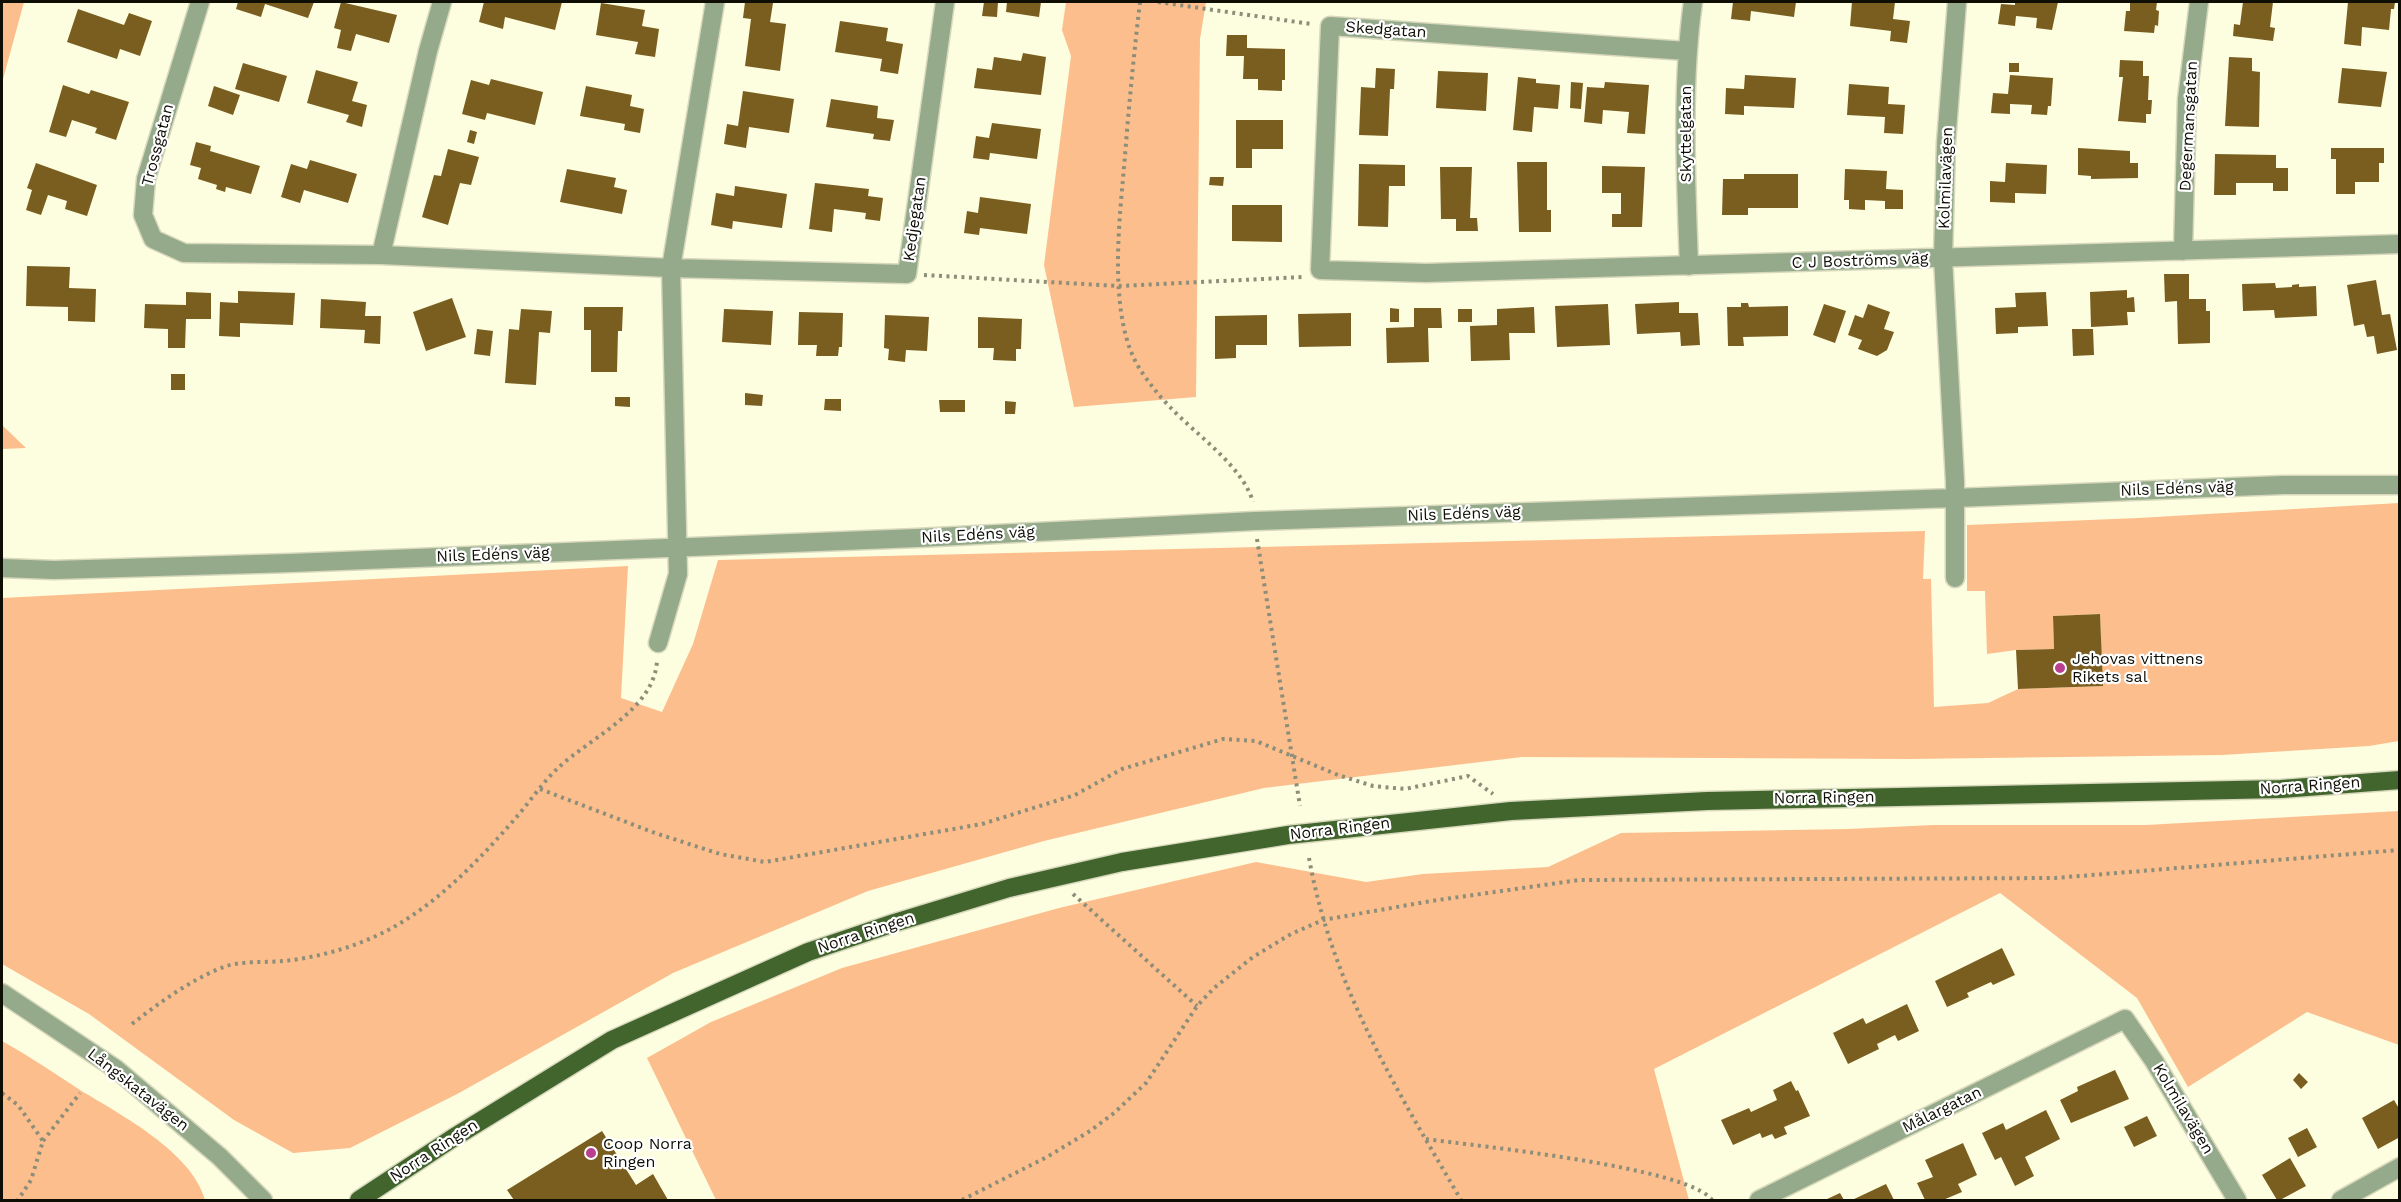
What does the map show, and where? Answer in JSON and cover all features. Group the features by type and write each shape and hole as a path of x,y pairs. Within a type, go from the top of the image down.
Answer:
{"main road":[{"name":"Norra Ringen","path":"359,1200 453,1138 612,1040 808,952 999,891 1122,862 1288,835 1511,811 1707,801 2281,789 2400,780"}],"street":[{"name":"Trossgatan","path":"200,2 146,179 143,215 153,239 184,253 381,255 671,268"},
{"path":"381,255 425,62 442,2"},
{"path":"658,643 678,574 671,268 715,2"},
{"name":"Kedjegatan","path":"671,268 907,274 945,2"},
{"name":"Skyttelgatan","path":"1689,266 1686,51 1693,2"},
{"name":"Kolmilavägen","path":"1955,498 1943,258 1946,143 1957,2"},
{"name":"Degermansgatan","path":"2183,251 2187,99 2199,2"},
{"name":"Skedgatan","path":"1320,270 1330,26 1686,51"},
{"name":"C J Boströms väg","path":"1320,270 1426,273 2400,244"},
{"name":"Nils Edéns väg","path":"2,567 54,570 255,564 678,548 1255,521 2283,485 2400,484"},
{"path":"1955,498 1955,578"},
{"name":"Långskatavägen","path":"2,993 116,1069 220,1157 263,1200"},
{"name":"Kolmilavägen","path":"2125,1019 2154,1061 2237,1200"},
{"name":"Målargatan","path":"1759,1200 2125,1019"},
{"path":"2341,1200 2400,1167"}],"path":[{"path":"1140,2 1122,191 1119,286 1128,340 1138,366 1170,407 1237,473 1250,493 1300,806"},
{"path":"1158,2 1330,26"},
{"path":"907,274 1119,286 1300,279 1320,270"},
{"path":"132,1024 182,989 222,968 314,956 351,946 392,928 431,903 472,866 559,768 630,711 648,690 656,675 658,643"},
{"path":"540,789 654,833 720,854 765,862 982,824 1075,795 1122,769 1223,739 1256,741 1338,775 1372,786 1405,789 1468,776 1485,786 1511,811"},
{"path":"962,1200 1047,1157 1114,1113 1146,1083 1197,1006 1214,988 1253,957 1291,934 1323,920 1431,901 1579,880 2055,878 2400,850"},
{"path":"1309,858 1323,920 1356,1011 1461,1200"},
{"path":"1055,877 1127,945 1197,1006"},
{"path":"2,1093 18,1106 43,1142"},
{"path":"18,1200 31,1180 43,1142 80,1093"},
{"path":"1426,1139 1559,1157 1642,1172 1687,1184 1701,1190 1712,1200"}],"shaded area":[{"path":"2,2 24,2 2,83"},
{"path":"1066,2 1206,2 1200,39 1196,397 1074,407 1044,265 1071,56 1062,30"},
{"path":"2,425 26,448 2,449"},
{"path":"2399,503 2399,741 2369,746 2222,755 1909,759 1522,757 1264,788 1044,841 868,891 673,973 459,1093 350,1148 293,1153 234,1120 89,1014 2,964 2,598 628,566 621,698 662,712 693,644 718,560 1925,531 1923,579 1931,579 1934,707 1988,703 2018,689 2102,686 2100,614 2053,616 2054,649 2016,650 1987,654 1985,591 1967,591 1967,525"},
{"path":"2399,811 2399,1045 2307,1012 2188,1087 2137,998 2000,893 1654,1069 1689,1200 716,1200 647,1058 711,1022 842,968 1059,908 1256,862 1366,882 1423,874 1548,867 1621,833 1848,829 1933,825 2146,825"},
{"path":"2,1041 153,1136 186,1166 198,1183 205,1200 2,1200"}],"building":[{"path":"238,2 314,2 308,18 265,4 261,17 236,9"},
{"path":"341,2 397,15 389,43 356,34 351,51 337,48 341,30 334,28"},
{"path":"484,2 562,2 555,30 505,17 503,29 479,22"},
{"path":"745,2 773,3 770,22 786,24 780,71 745,66 751,19 743,18"},
{"path":"984,2 998,2 997,17 982,16"},
{"path":"1007,2 1041,2 1039,17 1006,12"},
{"path":"1733,2 1796,2 1794,17 1751,11 1750,21 1731,19"},
{"path":"1852,2 1895,2 1893,19 1910,21 1907,43 1890,41 1891,31 1850,26"},
{"path":"2015,2 2058,2 2052,30 2036,28 2037,18 2016,16 2015,26 1998,24 2001,4 2015,5"},
{"path":"2130,2 2157,2 2158,26 2155,25 2154,33 2124,31 2126,11 2130,11"},
{"path":"2243,2 2273,2 2270,27 2275,28 2273,41 2233,36 2234,24 2240,25"},
{"path":"2348,2 2395,2 2394,9 2391,9 2389,30 2362,27 2361,46 2344,44"},
{"path":"601,3 645,10 642,26 659,29 655,57 635,54 638,42 596,35"},
{"path":"78,9 124,25 129,13 152,21 140,56 120,49 117,59 67,42"},
{"path":"840,21 888,28 886,41 903,44 898,74 880,71 882,59 835,52"},
{"path":"1227,35 1247,35 1247,48 1285,49 1285,80 1282,80 1282,91 1258,90 1258,79 1243,79 1244,56 1226,56"},
{"path":"1023,53 1046,57 1041,95 974,88 977,68 992,70 994,57 1021,61"},
{"path":"2229,57 2252,58 2252,71 2260,72 2259,127 2225,126"},
{"path":"2120,60 2143,61 2143,76 2149,76 2148,100 2152,100 2151,114 2146,114 2146,123 2118,121 2123,77 2119,77"},
{"path":"243,63 287,76 279,102 235,89"},
{"path":"2009,63 2019,63 2019,72 2009,72"},
{"path":"1376,68 1395,69 1394,89 1390,89 1388,136 1359,135 1361,87 1375,88"},
{"path":"2342,68 2387,72 2381,107 2338,103"},
{"path":"316,70 358,82 352,101 367,105 362,127 346,122 349,115 307,103"},
{"path":"1438,71 1488,73 1486,111 1436,108"},
{"path":"1745,75 1796,78 1794,108 1744,106 1744,115 1725,114 1726,88 1744,89"},
{"path":"2010,75 2053,78 2051,106 2048,106 2047,115 2031,114 2032,105 2010,104 2010,114 1991,113 1993,93 2008,94"},
{"path":"1518,77 1536,79 1536,83 1560,85 1558,109 1534,107 1532,132 1513,130"},
{"path":"491,79 543,92 535,125 487,113 485,120 462,114 471,80 489,85"},
{"path":"1571,82 1583,83 1581,109 1570,108"},
{"path":"1605,82 1649,85 1645,134 1627,133 1629,112 1603,110 1602,124 1584,122 1587,87 1604,88"},
{"path":"1849,84 1889,87 1888,104 1905,105 1903,134 1884,133 1885,117 1847,115"},
{"path":"63,85 89,94 91,90 129,102 116,140 95,133 97,128 72,120 66,137 49,132"},
{"path":"214,86 240,95 233,115 208,106"},
{"path":"586,86 632,95 630,106 644,109 640,133 624,130 625,124 580,116"},
{"path":"743,91 794,99 789,133 749,127 746,148 724,144 727,124 738,126"},
{"path":"831,99 878,106 877,118 894,120 890,141 873,139 874,134 826,127"},
{"path":"1236,120 1283,120 1283,149 1252,149 1252,168 1236,168"},
{"path":"992,123 1041,129 1037,159 990,153 989,160 973,158 976,136 989,138"},
{"path":"470,130 477,132 474,144 467,142"},
{"path":"196,142 211,146 210,151 260,166 251,194 226,187 225,192 216,189 217,185 198,179 201,168 190,165"},
{"path":"2078,148 2130,151 2130,163 2138,163 2138,178 2091,179 2091,176 2078,175"},
{"path":"2331,148 2384,148 2384,163 2379,163 2379,182 2355,182 2355,194 2336,194 2336,159 2331,159"},
{"path":"448,149 479,157 471,185 460,183 448,225 422,217 434,175 441,176"},
{"path":"2215,154 2276,155 2276,168 2288,168 2288,191 2273,191 2273,183 2236,183 2236,195 2214,195"},
{"path":"310,160 357,174 348,203 304,190 300,203 281,197 291,164 307,169"},
{"path":"1517,162 1547,162 1547,210 1551,210 1551,232 1519,232"},
{"path":"36,163 97,185 87,216 65,209 67,201 48,195 41,215 26,210 32,190 27,188"},
{"path":"2006,163 2047,165 2046,194 2015,193 2015,203 1990,202 1990,181 2005,182"},
{"path":"1359,164 1405,165 1405,186 1389,186 1388,227 1358,226"},
{"path":"1602,166 1645,167 1642,227 1612,227 1612,214 1621,214 1621,193 1602,193"},
{"path":"1440,167 1472,167 1470,218 1477,218 1478,231 1456,231 1456,219 1441,219"},
{"path":"567,169 616,178 614,187 627,190 622,214 560,202"},
{"path":"1845,169 1887,171 1886,189 1903,190 1903,209 1885,209 1885,201 1865,200 1865,210 1849,209 1849,200 1844,200"},
{"path":"1744,174 1798,174 1798,208 1748,208 1748,215 1722,215 1723,179 1744,179"},
{"path":"1210,177 1224,177 1223,186 1209,185"},
{"path":"815,183 869,189 868,196 883,198 880,221 865,219 866,213 834,209 832,232 809,229"},
{"path":"735,186 787,194 782,228 733,221 732,229 711,225 716,193 734,196"},
{"path":"980,197 1031,204 1027,234 980,228 979,235 964,233 967,211 978,213"},
{"path":"1232,205 1282,205 1282,242 1232,241"},
{"path":"27,266 70,267 69,288 96,289 95,322 68,321 68,307 26,306"},
{"path":"2164,274 2189,274 2189,299 2206,299 2206,311 2210,311 2210,343 2178,344 2177,301 2165,302"},
{"path":"2376,280 2382,315 2390,314 2397,350 2377,354 2374,336 2367,337 2364,324 2354,326 2347,285"},
{"path":"2275,283 2276,288 2299,284 2299,287 2316,286 2317,316 2275,318 2274,310 2243,311 2242,284"},
{"path":"2127,290 2127,298 2134,297 2135,312 2127,312 2128,325 2091,327 2090,292"},
{"path":"238,291 295,293 293,325 240,323 240,337 219,336 220,302 238,303"},
{"path":"186,292 211,293 211,319 186,319 185,348 168,348 168,329 144,328 145,304 186,305"},
{"path":"2046,292 2048,326 2018,327 2018,333 1996,334 1995,308 2016,307 2015,293"},
{"path":"452,298 466,337 426,351 413,312"},
{"path":"321,299 366,302 365,316 381,316 380,344 364,343 365,330 320,328"},
{"path":"1679,302 1679,313 1698,313 1700,345 1681,346 1680,332 1637,334 1635,304"},
{"path":"1741,303 1748,303 1749,307 1788,306 1788,336 1743,337 1744,346 1728,346 1727,307 1741,307"},
{"path":"1608,304 1610,345 1557,347 1555,306"},
{"path":"1824,304 1846,311 1835,343 1813,335"},
{"path":"1868,304 1890,312 1884,329 1894,332 1887,350 1877,356 1858,349 1862,340 1848,335 1855,315 1863,318"},
{"path":"584,307 623,307 622,331 618,331 617,372 591,372 591,330 584,330"},
{"path":"1534,307 1535,333 1509,333 1510,360 1471,361 1470,326 1497,325 1497,309"},
{"path":"1390,308 1399,309 1399,322 1390,322"},
{"path":"1414,308 1441,308 1442,328 1428,328 1429,362 1387,363 1386,328 1414,327"},
{"path":"521,309 552,311 550,333 539,332 536,385 505,383 509,329 519,330"},
{"path":"724,309 773,311 771,345 722,342"},
{"path":"1458,309 1472,309 1472,322 1458,322"},
{"path":"799,312 843,313 842,347 839,347 838,356 816,356 817,345 798,345"},
{"path":"1351,313 1351,346 1299,347 1298,314"},
{"path":"885,315 929,317 927,351 906,350 905,362 888,360 889,349 884,348"},
{"path":"1267,315 1267,345 1236,345 1236,358 1215,359 1215,316"},
{"path":"978,317 1022,319 1021,349 1016,349 1016,361 993,360 994,348 978,348"},
{"path":"477,329 493,331 490,356 474,354"},
{"path":"2072,329 2093,329 2094,355 2073,356"},
{"path":"171,374 185,374 185,390 171,390"},
{"path":"745,393 763,395 762,406 745,405"},
{"path":"615,397 630,397 630,407 615,406"},
{"path":"825,399 841,399 841,411 824,410"},
{"path":"939,400 965,400 965,412 940,412"},
{"path":"1005,401 1016,402 1015,414 1005,414"},
{"name":"Jehovas vittnens Rikets sal","path":"2100,614 2103,686 2018,689 2016,650 2054,649 2053,616"},
{"path":"2002,948 2015,975 1993,985 1991,982 1967,993 1969,997 1947,1007 1935,981"},
{"path":"1907,1004 1919,1031 1898,1041 1895,1035 1877,1044 1879,1049 1848,1064 1833,1033 1863,1018 1866,1024"},
{"path":"2115,1070 2129,1099 2071,1123 2060,1100 2078,1091 2077,1087"},
{"path":"2299,1073 2308,1082 2301,1089 2293,1080"},
{"path":"1791,1081 1796,1091 1798,1090 1810,1116 1784,1127 1787,1134 1775,1139 1772,1134 1762,1138 1760,1133 1733,1145 1721,1120 1749,1108 1751,1112 1777,1100 1773,1090"},
{"path":"2394,1100 2400,1110 2400,1137 2378,1149 2362,1118"},
{"path":"2046,1110 2060,1139 2025,1157 2034,1176 2015,1186 2001,1157 1995,1160 1982,1133 2003,1123 2006,1130"},
{"path":"2147,1116 2157,1136 2134,1147 2124,1127"},
{"path":"2307,1128 2317,1147 2298,1157 2288,1138"},
{"name":"Coop Norra Ringen","path":"602,1131 636,1185 653,1174 668,1200 514,1200 507,1190"},
{"path":"1963,1143 1977,1175 1958,1184 1962,1192 1943,1200 1925,1200 1917,1183 1933,1177 1925,1160"},
{"path":"2290,1158 2306,1186 2277,1200 2262,1175"},
{"path":"1886,1184 1894,1200 1852,1200"},
{"path":"1840,1193 1844,1200 1825,1200"}],"place":[{"name":"Jehovas vittnens Rikets sal","path":"2060,668"},
{"name":"Coop Norra Ringen","path":"591,1153"}]}
